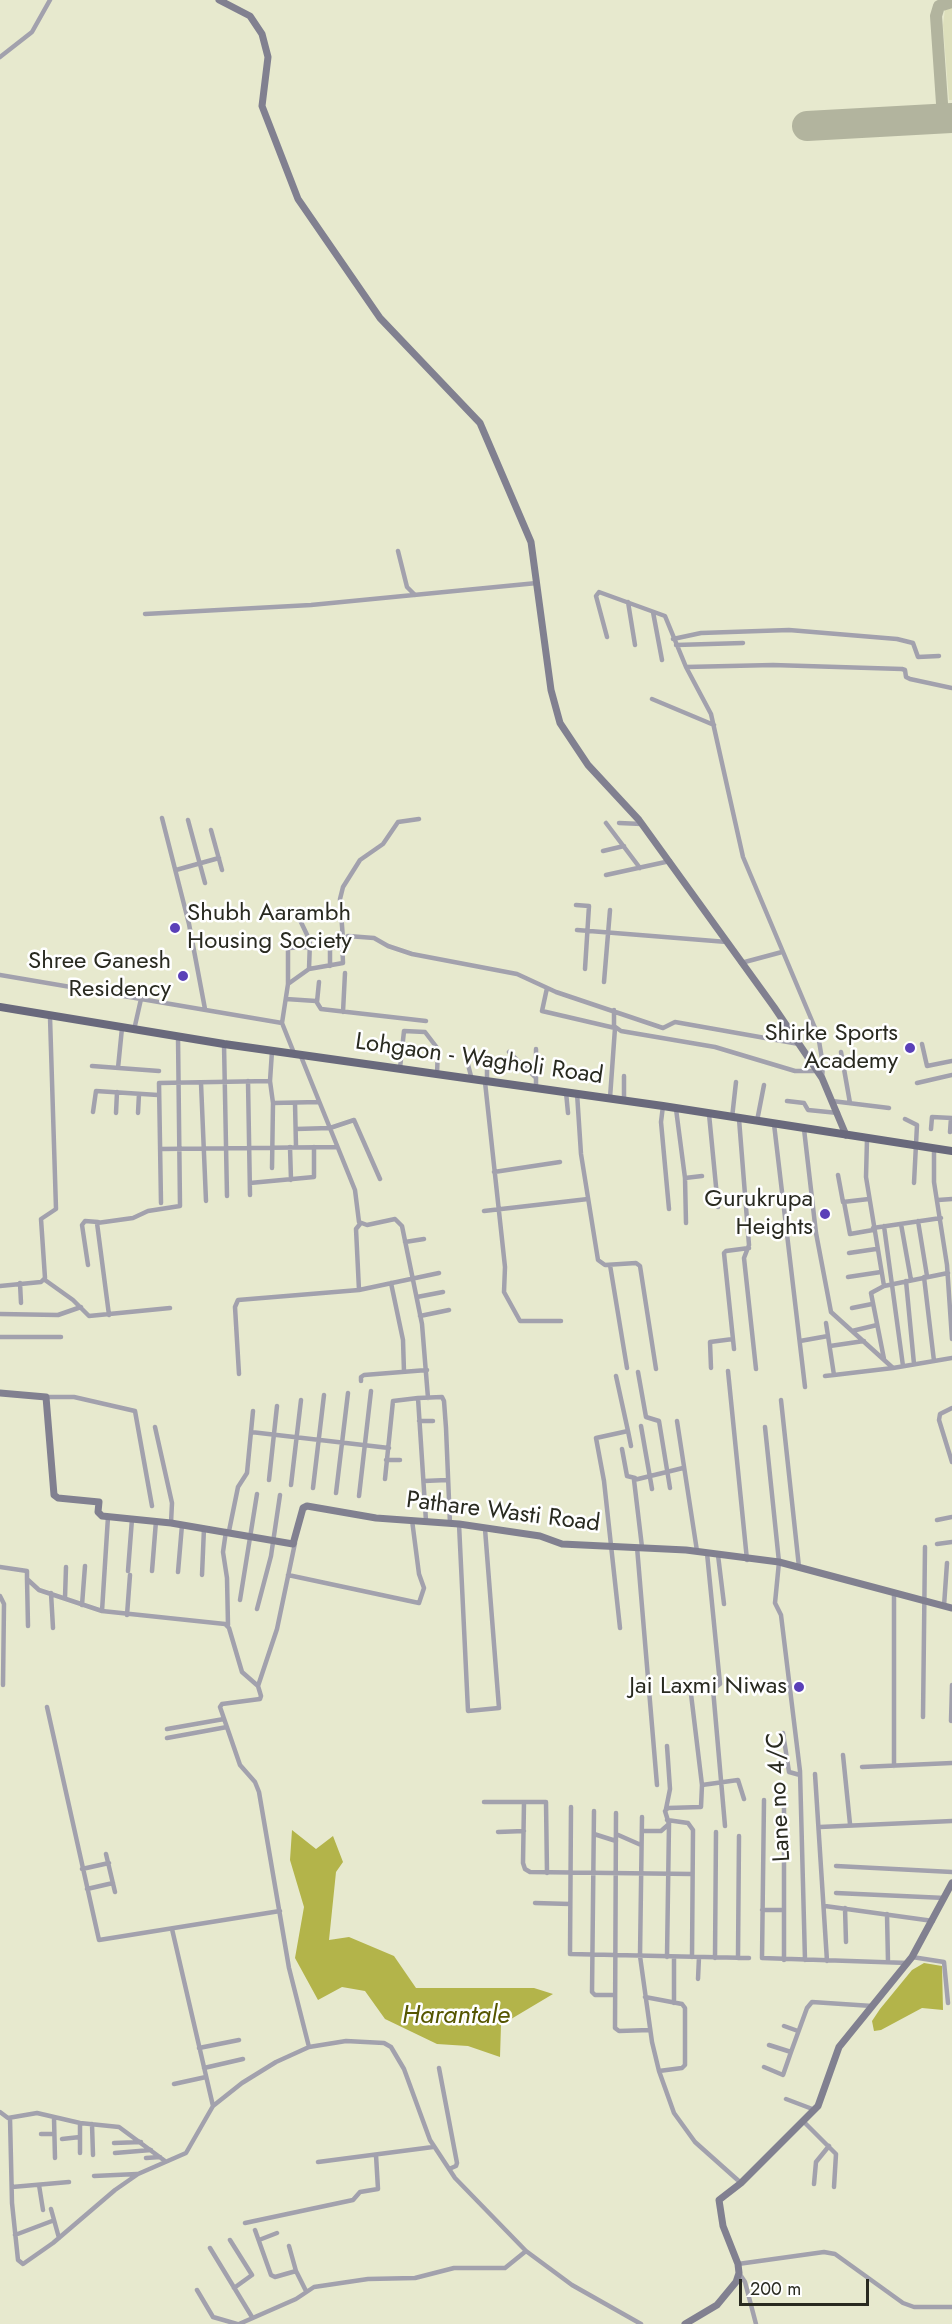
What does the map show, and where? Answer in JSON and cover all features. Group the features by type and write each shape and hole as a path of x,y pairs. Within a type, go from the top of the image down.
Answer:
{"main road":[{"name":"Lohgaon - Wagholi Road","path":"0,1007 224,1044 577,1093 952,1151"}],"street":[{"path":"0,57 32,32 50,0"},
{"path":"219,0 250,16 262,34 268,57 262,106 298,199 380,318 480,423 531,542 551,690 557,717 583,759 642,824 670,861 818,1071 846,1135"},
{"path":"398,551 408,587 415,595"},
{"path":"146,614 311,605 537,583"},
{"path":"607,637 597,593 665,616 686,667 710,710 739,847 818,1035 823,1065 822,1078"},
{"path":"628,602 635,645"},
{"path":"653,612 662,660"},
{"path":"673,639 701,633 789,630 897,639 913,643 918,657 939,657"},
{"path":"676,645 743,643"},
{"path":"686,667 773,665 902,669 905,670 906,677 910,679 952,688"},
{"path":"652,699 714,725"},
{"path":"162,818 176,870 205,1010"},
{"path":"288,984 309,969 344,962 340,899 343,887 360,860 383,844 398,822 419,819"},
{"path":"188,820 205,883"},
{"path":"606,823 640,867"},
{"path":"619,823 642,824"},
{"path":"211,830 222,870"},
{"path":"603,851 624,846"},
{"path":"176,870 219,858"},
{"path":"606,875 670,861"},
{"path":"576,905 589,906 585,969"},
{"path":"604,982 610,910"},
{"path":"299,918 309,939 309,969"},
{"path":"577,930 727,942"},
{"path":"343,939 348,936 374,938 388,946 412,954 517,974 547,988 663,1028 675,1022 799,1044"},
{"path":"288,939 288,984 282,1023 319,1102 357,1196 360,1224 356,1229 359,1290"},
{"path":"330,942 330,966"},
{"path":"288,948 310,948"},
{"path":"741,963 782,952"},
{"path":"343,1012 345,973"},
{"path":"0,975 282,1023"},
{"path":"319,982 317,1002 321,1010 426,1022"},
{"path":"547,988 542,1011 715,1047 795,1071 818,1071"},
{"path":"134,1030 141,999"},
{"path":"286,999 317,1002"},
{"path":"610,1098 614,1011"},
{"path":"45,1280 41,1219 56,1209 50,1017"},
{"path":"118,1068 122,1028"},
{"path":"399,1068 404,1031 425,1032 439,1052 437,1074"},
{"path":"88,1265 82,1225 84,1221 98,1222 132,1218 148,1211 178,1208 178,1036"},
{"path":"224,1044 227,1196"},
{"path":"922,1044 927,1066 952,1061"},
{"path":"464,1049 472,1080"},
{"path":"536,1049 536,1088"},
{"path":"272,1050 273,1065 270,1081 273,1104 272,1168"},
{"path":"508,1052 536,1078"},
{"path":"841,1052 850,1103"},
{"path":"487,1056 486,1082 494,1172 506,1267 504,1289 514,1314 524,1322 561,1321"},
{"path":"92,1066 159,1071"},
{"path":"917,1083 952,1075"},
{"path":"624,1076 624,1101"},
{"path":"248,1081 250,1196"},
{"path":"161,1203 159,1083 270,1081"},
{"path":"736,1082 735,1118 749,1248 744,1258 756,1369"},
{"path":"201,1083 206,1201"},
{"path":"757,1121 764,1085"},
{"path":"93,1112 95,1092 158,1095"},
{"path":"116,1113 117,1092"},
{"path":"566,1092 568,1113"},
{"path":"577,1093 578,1125 599,1262 610,1265 636,1263 640,1266 656,1369"},
{"path":"138,1113 139,1094"},
{"path":"787,1101 804,1103 808,1110 838,1113"},
{"path":"832,1101 889,1108"},
{"path":"273,1104 319,1102"},
{"path":"291,1180 296,1130 295,1103"},
{"path":"663,1106 662,1122 669,1209"},
{"path":"676,1109 685,1178 686,1223"},
{"path":"709,1114 718,1207"},
{"path":"931,1129 932,1118 951,1118 950,1132"},
{"path":"905,1119 916,1123 914,1183"},
{"path":"296,1130 330,1128 350,1120 355,1121 380,1179"},
{"path":"774,1124 805,1387"},
{"path":"804,1129 816,1233 829,1309 893,1368"},
{"path":"867,1139 866,1177 876,1249 884,1286"},
{"path":"250,1183 315,1176 314,1147"},
{"path":"160,1149 337,1147"},
{"path":"934,1148 934,1182 948,1273 952,1339"},
{"path":"494,1172 560,1162"},
{"path":"838,1175 850,1234 884,1226 940,1218"},
{"path":"685,1178 702,1176"},
{"path":"484,1211 588,1199"},
{"path":"844,1202 869,1199"},
{"path":"938,1200 952,1199"},
{"path":"360,1224 397,1220 402,1226 420,1316 428,1398"},
{"path":"918,1221 926,1277 933,1361"},
{"path":"98,1222 109,1315"},
{"path":"901,1224 909,1281 914,1364"},
{"path":"884,1226 903,1366"},
{"path":"405,1242 424,1239"},
{"path":"734,1349 724,1253 749,1248"},
{"path":"849,1253 876,1249"},
{"path":"610,1265 627,1368"},
{"path":"848,1277 881,1272"},
{"path":"239,1374 235,1307 238,1300 359,1290 439,1273"},
{"path":"884,1360 871,1293 884,1286 948,1273"},
{"path":"0,1286 45,1280 81,1307 89,1316 170,1308"},
{"path":"20,1283 21,1303"},
{"path":"391,1283 403,1340 404,1372"},
{"path":"417,1297 443,1292"},
{"path":"852,1308 872,1304"},
{"path":"0,1314 58,1315 81,1307"},
{"path":"420,1316 449,1310"},
{"path":"826,1323 834,1375"},
{"path":"852,1331 877,1325"},
{"path":"800,1341 828,1336"},
{"path":"0,1337 61,1337"},
{"path":"711,1368 710,1342 733,1339"},
{"path":"830,1346 864,1341"},
{"path":"825,1376 952,1358"},
{"path":"362,1381 364,1375 427,1370"},
{"path":"728,1371 747,1560"},
{"path":"638,1372 646,1417 659,1421 670,1488"},
{"path":"616,1376 631,1446"},
{"path":"358,1496 371,1391"},
{"path":"0,1393 46,1397 74,1396 135,1411 152,1506"},
{"path":"336,1493 348,1393"},
{"path":"313,1488 324,1395"},
{"path":"46,1397 54,1495 58,1498 98,1501 99,1515 108,1517 171,1523 295,1543 277,1629 258,1686"},
{"path":"385,1479 393,1399 442,1397 450,1524"},
{"path":"418,1398 426,1521"},
{"path":"781,1400 799,1567"},
{"path":"291,1485 301,1401"},
{"path":"269,1480 277,1406"},
{"path":"952,1408 940,1414 939,1420 952,1462"},
{"path":"253,1411 246,1476 238,1487 223,1552 227,1578 228,1625 242,1672 258,1686 261,1696"},
{"path":"419,1421 433,1421"},
{"path":"677,1422 697,1551"},
{"path":"641,1426 652,1489"},
{"path":"155,1427 172,1503 171,1523"},
{"name":"Lane no 4/C","path":"765,1427 779,1562 775,1603 781,1615 800,1775 805,1960"},
{"path":"620,1628 604,1480 596,1438 628,1431"},
{"path":"251,1432 364,1443 389,1448"},
{"path":"622,1449 627,1476 635,1478 683,1468"},
{"path":"386,1460 400,1460"},
{"path":"635,1478 657,1785"},
{"path":"424,1481 447,1480"},
{"path":"240,1600 257,1494"},
{"path":"257,1609 273,1540 280,1495"},
{"name":"Pathare Wasti Road","path":"295,1543 304,1506 376,1518 459,1524 540,1536 562,1544 697,1551 747,1560 779,1562 948,1607"},
{"path":"102,1611 108,1517"},
{"path":"936,1520 952,1517"},
{"path":"127,1614 132,1519"},
{"path":"288,1575 419,1603 424,1588 419,1574 412,1520"},
{"path":"152,1572 156,1521"},
{"path":"459,1524 468,1711 499,1708 485,1528"},
{"path":"178,1572 182,1525"},
{"path":"202,1575 204,1528"},
{"path":"937,1544 952,1542"},
{"path":"923,1717 925,1547"},
{"path":"666,1809 701,1807 702,1785 692,1694 694,1691 713,1689 720,1684 707,1553"},
{"path":"718,1555 724,1604"},
{"path":"947,1563 948,1607"},
{"path":"82,1605 85,1566"},
{"path":"0,1567 27,1571 28,1626"},
{"path":"65,1598 66,1567"},
{"path":"27,1579 39,1590 102,1611 228,1625"},
{"path":"51,1593 53,1628"},
{"path":"894,1594 894,1766"},
{"path":"0,1596 4,1604 3,1685"},
{"path":"951,1721 952,1685"},
{"path":"713,1689 723,1782 725,1826"},
{"path":"269,1698 261,1696 222,1704 220,1707 240,1765 257,1787 289,1968 309,2047"},
{"path":"47,1707 99,1940 280,1911"},
{"path":"167,1729 224,1719"},
{"path":"167,1738 226,1727"},
{"path":"783,1733 789,1772 800,1775"},
{"path":"667,1746 670,1789 666,1809 669,1873 667,1957"},
{"path":"843,1755 850,1824"},
{"path":"862,1767 952,1763"},
{"path":"815,1774 827,1961"},
{"path":"702,1785 739,1781 744,1799"},
{"path":"784,1785 784,1960"},
{"path":"764,1800 762,1958 944,1962 949,1977 948,2003"},
{"path":"484,1802 543,1802 547,1805 547,1873"},
{"path":"524,1802 525,1869 530,1872 692,1874"},
{"path":"571,1807 570,1954 749,1958"},
{"path":"594,1811 592,1992 595,1995 615,1995"},
{"path":"616,1813 615,1995 617,2030 650,2030"},
{"path":"642,1817 640,1956 650,2030 659,2071 674,2113 695,2142 741,2183"},
{"path":"820,1827 952,1821"},
{"path":"642,1831 661,1831 668,1822"},
{"path":"668,1822 688,1823 693,1830 692,1957"},
{"path":"498,1832 524,1831"},
{"path":"715,1958 716,1832"},
{"path":"594,1834 616,1841"},
{"path":"616,1834 642,1845"},
{"path":"738,1958 739,1836"},
{"path":"106,1854 115,1892"},
{"path":"82,1869 109,1863"},
{"path":"836,1866 952,1872"},
{"path":"87,1889 113,1883"},
{"path":"685,2324 717,2305 736,2282 739,2273 738,2264 723,2226 719,2200 741,2183 815,2110 834,2056 910,1960 952,1883"},
{"path":"836,1893 945,1898"},
{"path":"535,1903 570,1904"},
{"path":"825,1906 933,1921"},
{"path":"845,1908 846,1942"},
{"path":"762,1910 784,1910"},
{"path":"887,1914 888,1962"},
{"path":"172,1929 213,2106"},
{"path":"674,1957 674,2003"},
{"path":"698,1978 699,1957"},
{"path":"645,1997 674,2003 685,2008 685,2065 682,2068 659,2071"},
{"path":"764,2067 783,2075 807,2008 812,2002 872,2006"},
{"path":"784,2026 798,2031"},
{"path":"199,2048 238,2040"},
{"path":"146,2158 162,2159 186,2153 213,2106 267,2067 309,2047 346,2041 389,2045 409,2079 434,2147 449,2169 526,2251 572,2285 641,2324"},
{"path":"769,2045 791,2052"},
{"path":"204,2068 243,2059"},
{"path":"439,2068 456,2163 456,2166 449,2169"},
{"path":"174,2084 206,2077"},
{"path":"786,2099 815,2110"},
{"path":"0,2112 10,2118 38,2113 80,2123 119,2127 162,2159"},
{"path":"10,2118 15,2235 18,2260 21,2264 59,2238 115,2190 162,2159"},
{"path":"54,2118 54,2158"},
{"path":"80,2123 80,2153"},
{"path":"804,2123 836,2154 834,2187"},
{"path":"93,2124 93,2155"},
{"path":"41,2134 54,2134"},
{"path":"62,2139 80,2138"},
{"path":"114,2143 141,2142"},
{"path":"814,2184 816,2162 829,2146"},
{"path":"318,2162 434,2147"},
{"path":"115,2153 152,2150"},
{"path":"244,2223 353,2200 358,2193 378,2189 376,2155"},
{"path":"94,2176 138,2174"},
{"path":"12,2187 69,2182"},
{"path":"62,2183 63,2191"},
{"path":"39,2185 43,2210"},
{"path":"51,2209 52,2222 59,2238"},
{"path":"15,2235 52,2222"},
{"path":"255,2230 273,2276 296,2271"},
{"path":"259,2240 277,2233"},
{"path":"230,2240 252,2275 234,2288"},
{"path":"289,2246 296,2271 306,2291"},
{"path":"210,2248 252,2317"},
{"path":"197,2290 213,2317 238,2324 296,2299 314,2287 369,2279 415,2278 450,2268 505,2268 526,2251"},
{"path":"738,2264 824,2252 835,2254 903,2303 914,2307 952,2307"},
{"path":"739,2273 745,2282 756,2324"}],"shaded area":[{"path":"952,8 952,100 949,100 943,25 945,9"}],"water":[{"name":"Harantale","path":"292,1830 316,1849 333,1836 343,1862 336,1872 329,1940 349,1937 394,1956 416,1988 534,1988 553,1994 501,2025 500,2057 468,2046 437,2044 385,2019 365,1991 342,1987 318,2000 295,1958 304,1907 290,1860"},
{"path":"924,1963 942,1966 943,2010 922,2008 881,2030 874,2031 872,2021 880,2009 912,1970"}],"taxiway":[{"path":"943,118 936,16 939,6 952,2"}],"runway":[{"path":"807,126 952,118"}],"place":[{"name":"Shubh Aarambh Housing Society","path":"175,928"},
{"name":"Shree Ganesh Residency","path":"183,976"},
{"name":"Shirke Sports Academy","path":"910,1048"},
{"name":"Gurukrupa Heights","path":"825,1214"},
{"name":"Jai Laxmi Niwas","path":"799,1687"}]}
